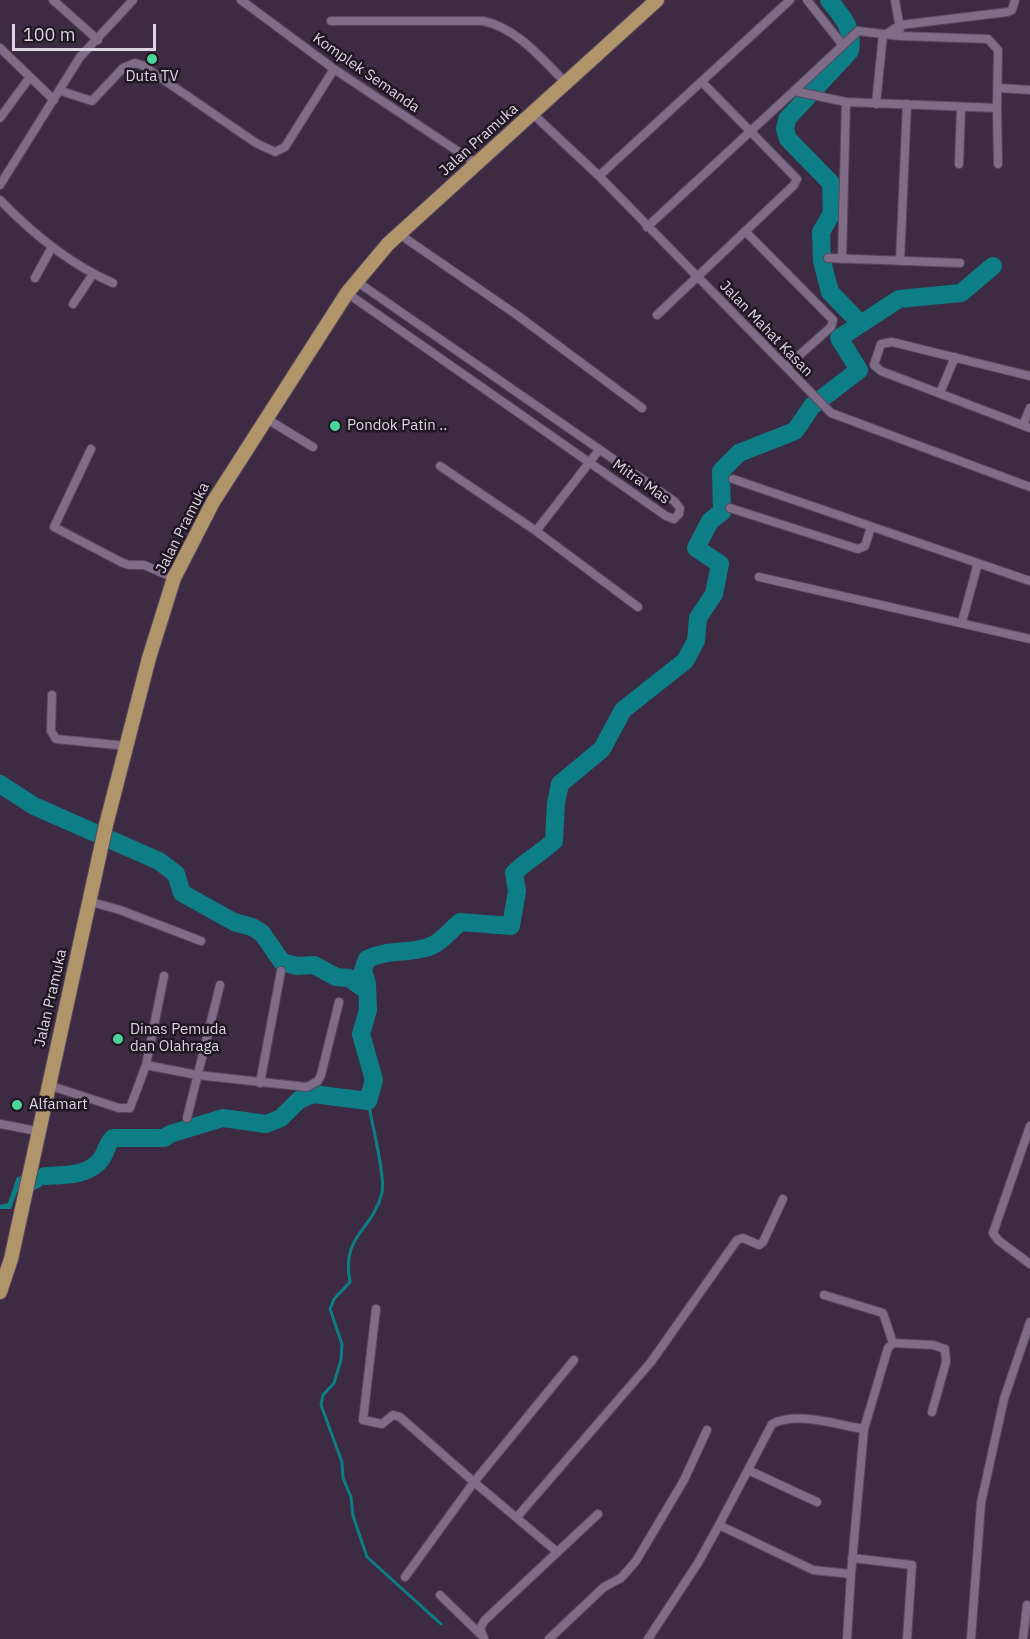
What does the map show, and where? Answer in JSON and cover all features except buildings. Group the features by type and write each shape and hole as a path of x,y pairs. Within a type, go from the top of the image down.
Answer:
{"main road":[{"name":"Jalan Pramuka","path":"0,1292 11,1259 27,1174 106,825 149,658 174,578 213,502 356,281 399,234 657,0"}],"street":[{"path":"52,0 98,40"},
{"path":"0,185 61,91 80,57 133,0"},
{"name":"Komplek Semanda","path":"241,0 334,69 477,164"},
{"path":"599,176 789,0"},
{"path":"807,0 848,38"},
{"path":"895,0 900,36"},
{"path":"884,34 900,25 1008,12 1012,10 1015,0"},
{"path":"331,21 483,21 496,24 508,29 567,83"},
{"path":"647,227 751,131 799,92 848,38 865,31 900,36 988,39 998,50 998,164"},
{"path":"876,104 884,34"},
{"path":"0,48 54,100"},
{"path":"61,91 92,101 123,68 135,63 142,65 256,143 275,152 285,147 334,69"},
{"path":"0,118 30,77"},
{"path":"657,315 794,185 797,179 702,82"},
{"path":"999,88 1030,90"},
{"path":"799,92 846,102 997,108"},
{"path":"842,259 846,102"},
{"path":"900,261 907,104"},
{"path":"959,164 961,106"},
{"name":"Jalan Mahat Kasan","path":"533,114 599,176 823,407 837,417 1030,487"},
{"path":"0,200 52,247 93,274 113,283"},
{"path":"745,231 833,320 831,327 786,367"},
{"path":"399,234 517,315 642,408"},
{"path":"35,278 52,247"},
{"path":"828,258 960,263"},
{"path":"73,304 93,274"},
{"name":"Mitra Mas","path":"347,293 492,392 666,516 674,519 679,514 680,508 674,501 356,281"},
{"path":"1030,376 892,342 878,347 874,360 877,368 1027,427 1030,408"},
{"path":"940,393 955,357"},
{"path":"492,392 500,381"},
{"path":"267,419 313,447"},
{"path":"91,449 54,527 121,562 144,564 174,578"},
{"path":"536,531 599,450"},
{"path":"440,466 536,531 638,607"},
{"path":"733,479 1030,581"},
{"path":"730,508 858,549 865,546 871,527"},
{"path":"962,622 978,563"},
{"path":"759,577 1030,639"},
{"path":"52,695 51,731 56,739 127,746"},
{"path":"88,901 120,910 201,941"},
{"path":"260,1083 281,972"},
{"path":"48,1085 128,1109 134,1103 146,1065 164,976"},
{"path":"187,1118 220,985"},
{"path":"146,1065 197,1075 294,1088 307,1087 318,1082 339,1002"},
{"path":"0,1124 37,1131"},
{"path":"1030,1126 993,1233 998,1240 1030,1264"},
{"path":"517,1517 651,1362 737,1240 743,1238 759,1245 763,1242 783,1199"},
{"path":"824,1295 882,1313 893,1343"},
{"path":"376,1309 363,1420 382,1424 393,1415 400,1417 556,1551"},
{"path":"971,1639 981,1503 1004,1400 1030,1322"},
{"path":"847,1639 864,1429 888,1348 893,1343 933,1345 945,1349 946,1362 932,1412"},
{"path":"405,1576 474,1482 574,1360"},
{"path":"648,1639 698,1563 766,1432 779,1420 799,1419 864,1429"},
{"path":"549,1639 604,1587 621,1578 636,1561 684,1480 707,1430"},
{"path":"748,1470 818,1502"},
{"path":"482,1637 485,1620 598,1514"},
{"path":"719,1526 813,1570 851,1574"},
{"path":"852,1558 912,1565 907,1639"},
{"path":"440,1595 482,1637"},
{"path":"1023,1639 1027,1605"}],"shaded area":[{"path":"45,1170 69,1170 71,1180 47,1181 33,1190 17,1192 11,1209 0,1209 0,1205 8,1203 17,1177"}],"waterway":[{"path":"829,0 849,29 850,51 787,119 785,129 788,139 831,183 832,213 821,232 822,261 830,292 860,323"},
{"path":"45,1176 76,1173 91,1168 102,1158 113,1138 164,1138 170,1134 223,1118 266,1124 281,1118 299,1100 313,1094 368,1101 374,1080 361,1034 368,1010 367,984 363,970 367,959 435,944 460,922 511,926 517,891 514,873 554,841 556,803 560,784 602,749 623,710 685,661 696,641 698,618 714,594 720,564 696,548 710,521 722,512 721,471 739,453 795,431 812,406 859,370 839,338 899,299 961,293 993,266"},
{"path":"0,784 34,806 159,861 176,874 182,893 234,922 252,927 262,933 282,962 297,966 314,965 336,977 349,978 367,991"},
{"path":"368,1101 380,1162 382,1193 372,1217 359,1234 350,1253 348,1266 350,1282 334,1299 330,1309 342,1344 341,1360 334,1383 323,1395 321,1405 342,1462 343,1478 351,1497 353,1516 367,1557 441,1624"}],"place":[{"name":"Duta TV","path":"152,59"},
{"name":"Pondok Patin ..","path":"335,426"},
{"name":"Dinas Pemuda dan Olahraga","path":"118,1039"},
{"name":"Alfamart","path":"17,1105"}]}
